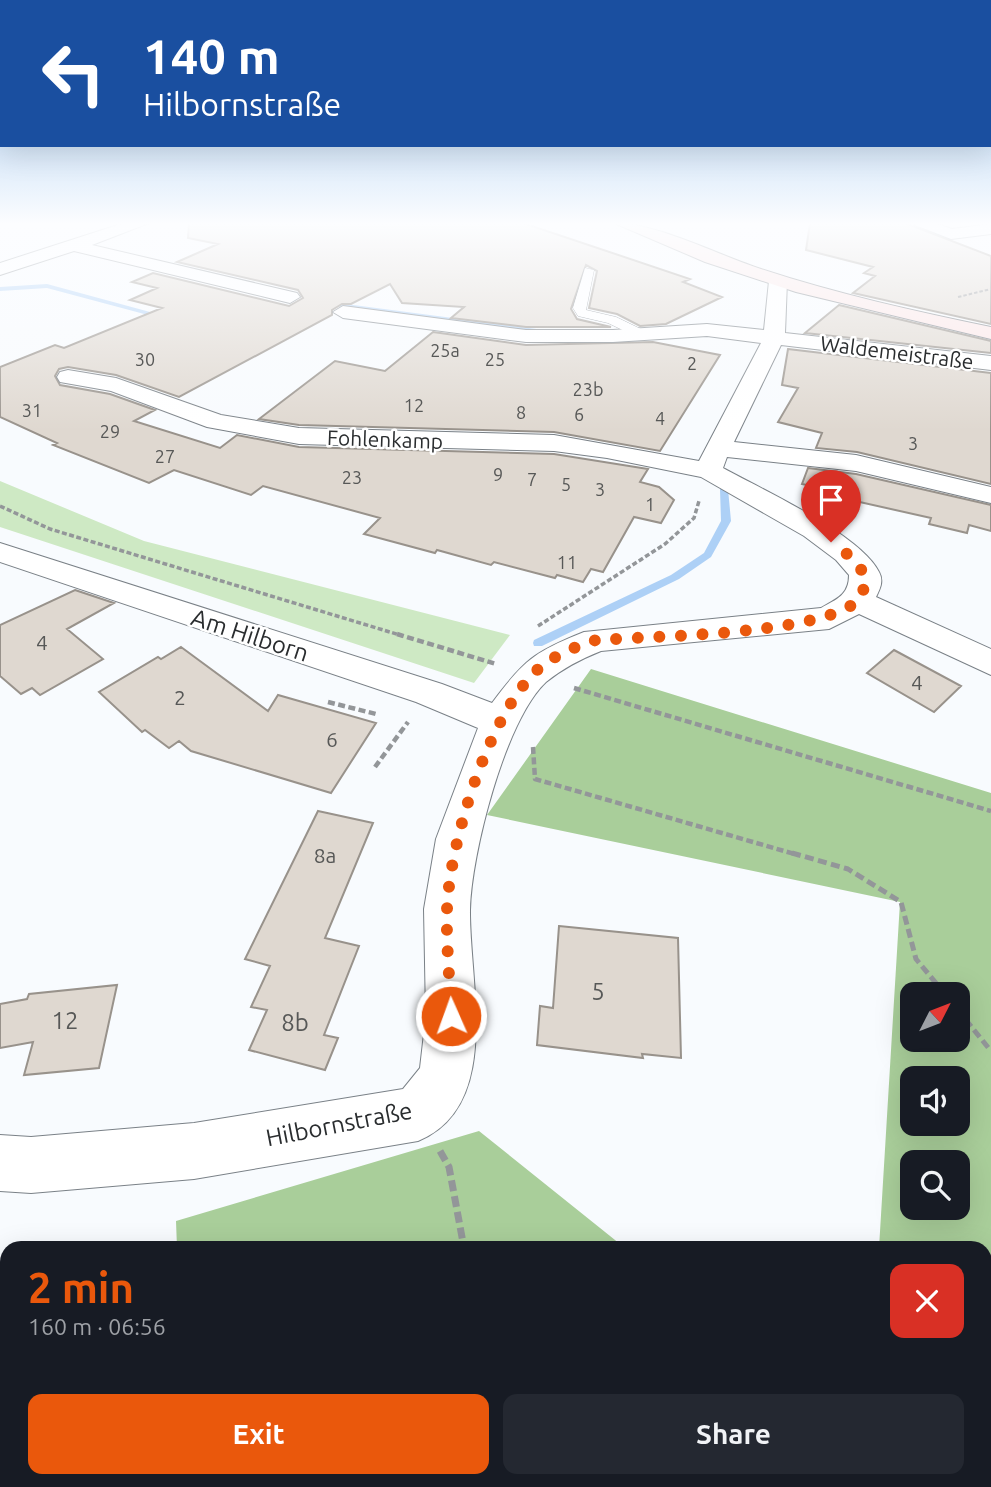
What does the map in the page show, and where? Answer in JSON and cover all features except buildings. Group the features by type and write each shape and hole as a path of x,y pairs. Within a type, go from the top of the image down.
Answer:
{"main road":[{"path":"820,292 906,316 991,332"}],"street":[{"path":"271,292 290,297"},
{"path":"713,459 757,379 773,337 777,292"},
{"name":"Waldemeistraße","path":"343,312 526,336 707,330 991,363"},
{"name":"Fohlenkamp","path":"68,377 116,385 216,422 299,436 554,443 713,459"},
{"path":"713,459 856,463 991,495"},
{"path":"713,459 760,498 847,554 865,574 865,587 858,601 991,663"},
{"name":"Am Hilborn","path":"0,552 429,693 499,721"},
{"name":"Hilbornstraße","path":"0,1163 31,1165 194,1151 418,1114 444,1079 451,1016 447,909 457,839 499,721 533,652 577,646 596,640 796,624 829,618 858,601"}],"lane":[{"path":"583,292 579,308 582,313 611,320 641,334"}],"path":[{"path":"953,298 977,292"},
{"path":"533,652 694,518 713,459"},
{"path":"0,506 50,528 110,548 327,611 533,652 991,811"},
{"path":"375,767 429,693"},
{"path":"328,702 381,715"},
{"path":"394,719 407,722"},
{"path":"499,721 532,727 535,779 848,869 901,902 916,959 935,982"},
{"path":"970,1025 991,1051"},
{"path":"418,1114 449,1167 463,1241"}],"green space":[{"path":"0,481 144,541 510,635 474,683 0,527"},
{"path":"591,669 991,793 991,1241 879,1241 900,902 487,815"},
{"path":"479,1131 616,1241 177,1241 176,1221"}],"waterway":[{"path":"71,292 148,313"},
{"path":"323,303 544,332"},
{"path":"538,643 675,577 708,555 726,521 724,489"}],"route":[{"path":"451,1016 447,909 457,839 499,721 532,675 560,655 596,640 796,624 829,618 858,601 865,587 865,574 847,554 831,542"}]}
